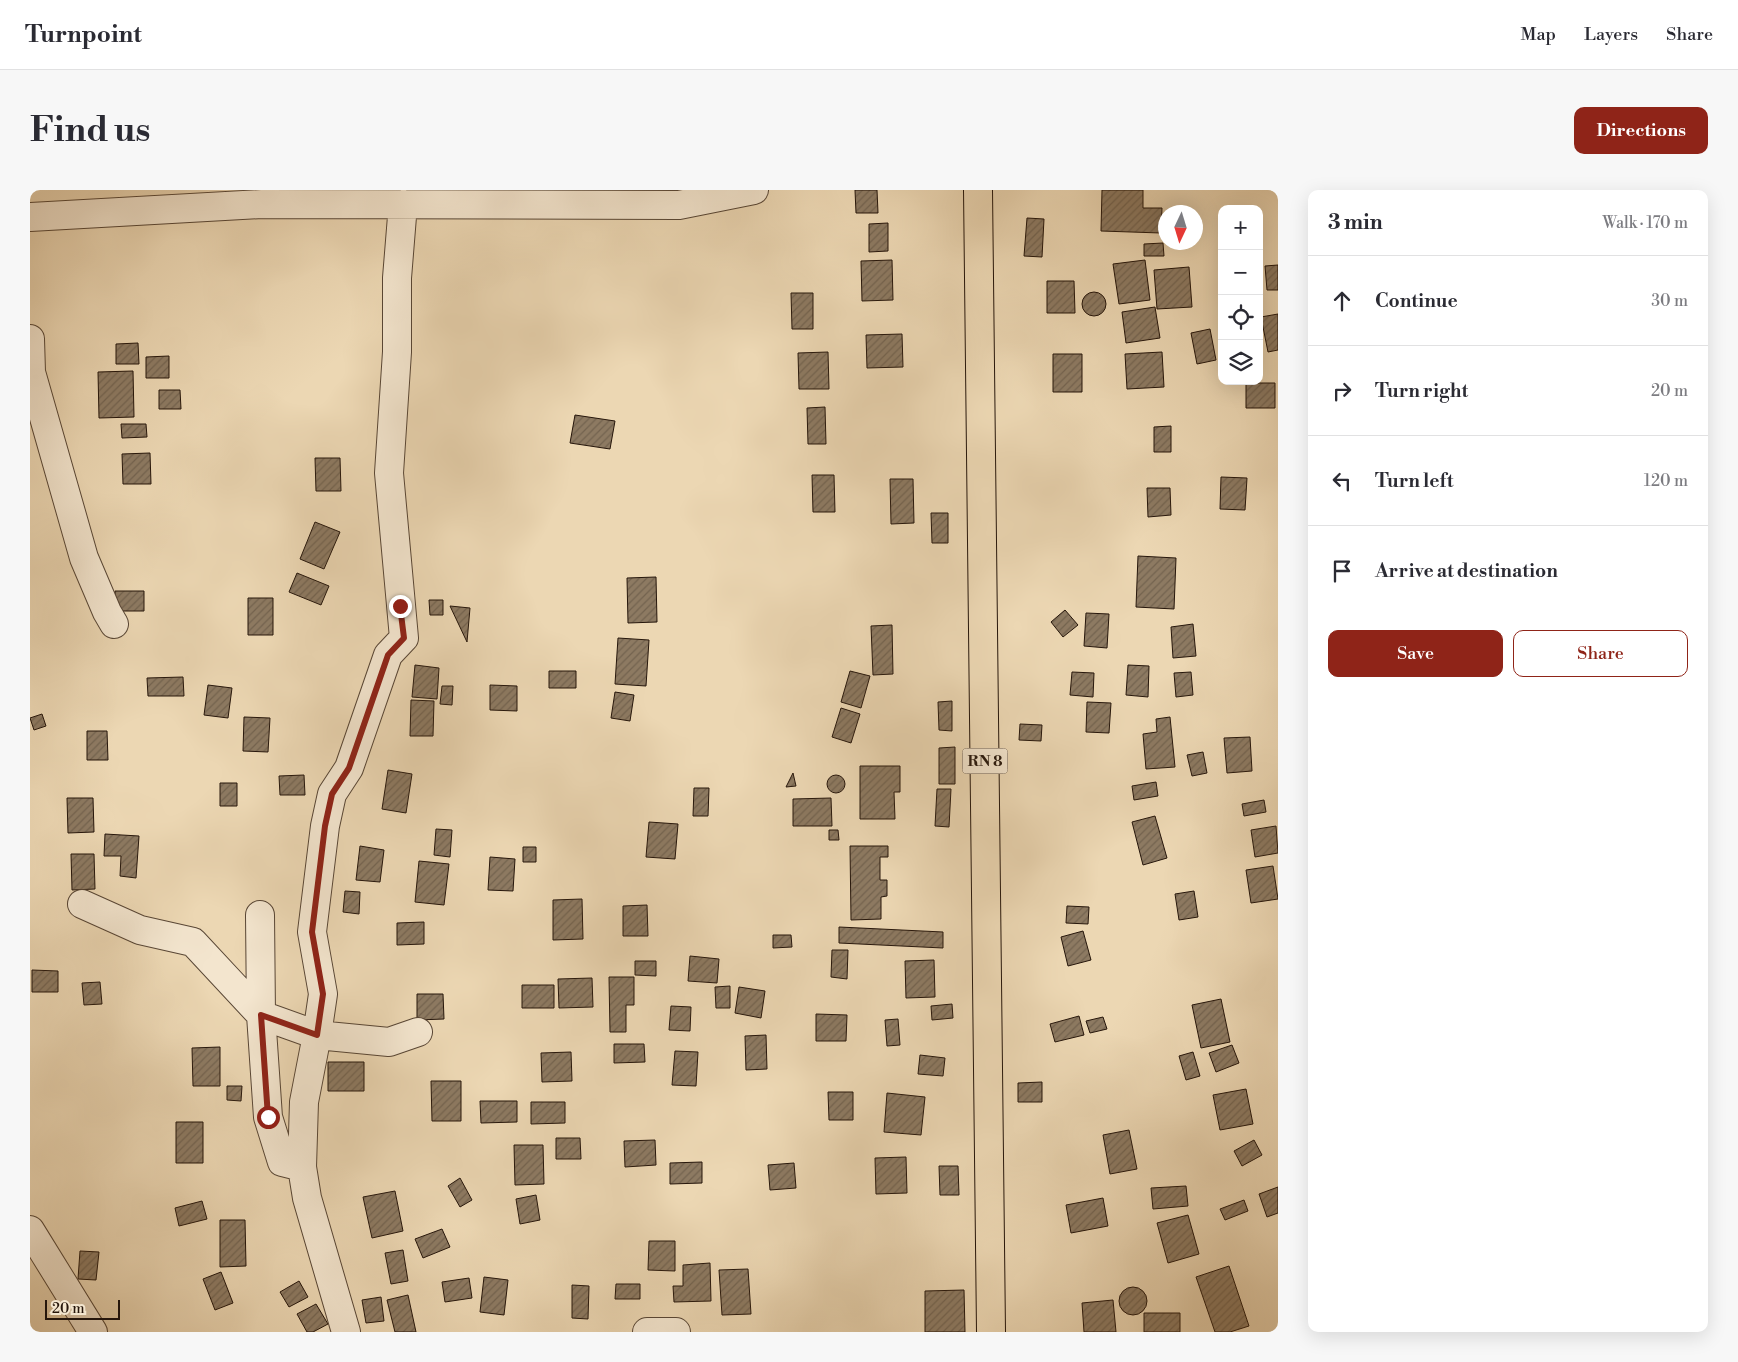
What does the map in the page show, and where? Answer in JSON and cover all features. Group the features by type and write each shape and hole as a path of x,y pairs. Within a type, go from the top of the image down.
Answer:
{"main road":[{"name":"RN 8","path":"978,190 991,1332"}],"street":[{"path":"30,217 262,204 680,205 754,190"},
{"path":"346,1332 307,1198 302,1167 304,1102 323,994 312,932 325,826 332,794 349,768 388,655 404,638 388,473 397,352 397,278 403,204"},
{"path":"30,339 31,372 84,558 114,624"},
{"path":"82,904 140,930 193,942 261,1015 317,1035 389,1042 418,1032"},
{"path":"260,915 261,1015 268,1117 282,1162 302,1167"},
{"path":"30,1230 93,1332"},
{"path":"647,1332 676,1332"}],"building":[{"path":"855,190 877,190 878,213 856,213"},
{"path":"1102,190 1143,190 1143,208 1158,208 1158,233 1101,231"},
{"path":"1027,218 1044,219 1042,257 1024,256"},
{"path":"888,223 888,251 869,252 869,224"},
{"path":"1158,243 1158,250 1164,250 1164,256 1144,256 1144,244"},
{"path":"892,260 893,300 862,301 861,261"},
{"path":"1145,260 1150,300 1119,304 1113,264"},
{"path":"1278,265 1278,290 1267,290 1265,266"},
{"path":"1189,267 1192,307 1157,309 1154,270"},
{"path":"1047,281 1074,281 1075,313 1047,313"},
{"path":"1094,292 1103,295 1106,304 1103,313 1094,316 1085,313 1082,304 1085,295"},
{"path":"791,293 813,293 813,329 792,329"},
{"path":"1155,307 1160,338 1126,343 1122,312"},
{"path":"1278,314 1278,350 1268,352 1263,317"},
{"path":"1210,329 1216,360 1197,364 1191,333"},
{"path":"902,334 903,367 867,368 866,335"},
{"path":"138,343 139,364 116,364 116,344"},
{"path":"828,352 829,389 799,389 798,353"},
{"path":"1162,352 1164,387 1127,389 1125,354"},
{"path":"1053,354 1082,354 1082,392 1053,392"},
{"path":"169,356 169,378 146,378 146,357"},
{"path":"133,371 134,417 99,418 98,372"},
{"path":"1275,383 1275,408 1246,408 1246,385"},
{"path":"159,390 180,390 181,409 159,409"},
{"path":"825,407 826,444 808,444 807,408"},
{"path":"575,415 615,421 610,449 570,443"},
{"path":"121,424 146,424 147,437 122,438"},
{"path":"1171,426 1171,452 1154,452 1154,427"},
{"path":"150,453 151,484 123,484 122,454"},
{"path":"315,458 340,458 341,491 316,491"},
{"path":"812,475 834,475 835,512 813,512"},
{"path":"1221,477 1247,478 1245,510 1220,509"},
{"path":"890,479 913,479 914,523 891,524"},
{"path":"1147,488 1170,488 1171,515 1148,517"},
{"path":"931,513 948,513 948,543 932,543"},
{"path":"315,522 340,532 324,569 300,559"},
{"path":"1138,556 1176,558 1174,609 1136,607"},
{"path":"297,573 329,586 321,605 289,592"},
{"path":"656,577 657,622 628,623 627,578"},
{"path":"115,591 144,591 144,611 115,611"},
{"path":"248,598 273,598 273,635 248,635"},
{"path":"429,600 443,600 443,615 430,615"},
{"path":"450,606 470,608 467,642"},
{"path":"1065,610 1078,625 1063,637 1051,622"},
{"path":"1086,613 1109,614 1107,648 1084,646"},
{"path":"1193,624 1196,656 1173,658 1171,627"},
{"path":"892,625 893,674 873,675 871,626"},
{"path":"618,638 649,640 646,686 615,684"},
{"path":"415,665 439,668 437,699 412,697"},
{"path":"1128,665 1149,666 1148,697 1126,695"},
{"path":"549,671 576,671 576,688 549,688"},
{"path":"850,671 870,676 861,708 841,702"},
{"path":"1072,672 1094,673 1093,697 1070,695"},
{"path":"1191,672 1193,695 1176,697 1174,673"},
{"path":"183,677 184,696 148,696 147,678"},
{"path":"208,685 232,688 228,718 204,715"},
{"path":"490,685 517,686 517,711 490,710"},
{"path":"442,686 453,686 452,705 440,704"},
{"path":"615,692 634,695 630,721 611,718"},
{"path":"411,700 434,701 433,736 410,736"},
{"path":"952,701 952,731 939,730 938,702"},
{"path":"1087,702 1111,703 1109,733 1086,732"},
{"path":"841,708 860,714 851,743 832,737"},
{"path":"42,714 46,726 34,730 30,718"},
{"path":"244,717 270,718 268,752 243,751"},
{"path":"1170,717 1175,767 1146,769 1143,734 1157,732 1156,719"},
{"path":"1020,724 1042,725 1041,741 1019,740"},
{"path":"87,731 107,731 108,760 87,760"},
{"path":"1250,737 1252,771 1227,773 1224,738"},
{"path":"955,747 955,784 939,784 939,748"},
{"path":"1203,752 1207,773 1192,776 1187,755"},
{"path":"860,766 900,766 900,792 894,792 895,819 860,819"},
{"path":"388,770 412,774 406,813 382,809"},
{"path":"793,773 796,786 786,787"},
{"path":"304,775 305,795 280,795 279,776"},
{"path":"836,775 842,778 845,784 842,790 836,793 830,790 827,784 830,778"},
{"path":"1156,782 1158,796 1134,800 1132,786"},
{"path":"220,783 237,783 237,806 220,806"},
{"path":"694,788 709,788 708,816 693,816"},
{"path":"937,789 951,789 949,827 935,826"},
{"path":"67,798 93,798 94,832 68,833"},
{"path":"831,798 832,826 793,826 793,799"},
{"path":"1264,800 1266,812 1244,816 1242,804"},
{"path":"1155,816 1167,858 1143,865 1132,822"},
{"path":"649,822 678,824 675,859 646,857"},
{"path":"1276,826 1278,853 1255,857 1251,830"},
{"path":"436,829 452,830 450,857 434,855"},
{"path":"829,830 838,830 839,840 829,840"},
{"path":"105,834 139,836 136,878 120,876 121,856 104,856"},
{"path":"360,846 384,850 380,882 356,880"},
{"path":"850,846 888,846 888,857 880,857 880,880 887,880 887,896 881,897 881,919 851,920"},
{"path":"523,847 536,847 536,862 523,862"},
{"path":"71,854 94,854 95,889 72,890"},
{"path":"490,857 515,859 513,891 488,890"},
{"path":"419,861 449,864 444,905 415,902"},
{"path":"1273,866 1278,899 1251,903 1246,870"},
{"path":"345,891 360,892 359,914 343,912"},
{"path":"1194,891 1198,917 1179,920 1175,894"},
{"path":"582,899 583,939 553,940 553,900"},
{"path":"647,905 648,936 623,936 623,906"},
{"path":"1067,906 1089,907 1088,924 1066,923"},
{"path":"424,922 424,944 397,945 397,923"},
{"path":"839,927 943,932 943,948 839,943"},
{"path":"1083,931 1091,960 1068,966 1061,937"},
{"path":"773,935 791,935 792,947 773,948"},
{"path":"832,950 848,950 847,979 831,977"},
{"path":"690,956 719,959 717,983 688,981"},
{"path":"934,960 935,997 906,998 905,961"},
{"path":"635,961 656,961 656,976 635,975"},
{"path":"32,970 58,971 58,992 32,992"},
{"path":"609,977 634,977 634,1005 626,1005 626,1032 610,1032"},
{"path":"592,978 593,1007 559,1008 558,979"},
{"path":"100,982 102,1004 84,1005 82,983"},
{"path":"522,985 554,985 554,1008 522,1008"},
{"path":"730,986 730,1008 716,1008 715,987"},
{"path":"739,987 765,991 761,1018 735,1013"},
{"path":"417,994 443,994 444,1019 417,1020"},
{"path":"1221,999 1230,1042 1201,1048 1192,1005"},
{"path":"952,1004 953,1018 932,1020 931,1006"},
{"path":"671,1006 691,1007 690,1031 669,1030"},
{"path":"816,1014 847,1015 846,1041 816,1041"},
{"path":"1079,1016 1084,1035 1055,1042 1050,1024"},
{"path":"1103,1017 1107,1029 1090,1033 1086,1021"},
{"path":"898,1019 900,1045 887,1046 885,1020"},
{"path":"766,1035 767,1069 746,1070 745,1036"},
{"path":"614,1044 644,1044 645,1062 614,1063"},
{"path":"1232,1045 1239,1063 1216,1072 1209,1053"},
{"path":"220,1047 220,1086 193,1086 192,1048"},
{"path":"675,1051 698,1052 696,1086 672,1085"},
{"path":"571,1052 572,1081 542,1082 541,1053"},
{"path":"1193,1052 1200,1076 1186,1080 1179,1056"},
{"path":"920,1055 945,1058 943,1076 918,1074"},
{"path":"328,1062 364,1062 364,1091 328,1091"},
{"path":"431,1081 461,1081 461,1121 432,1121"},
{"path":"1042,1082 1042,1102 1018,1102 1018,1083"},
{"path":"227,1086 242,1086 241,1101 227,1100"},
{"path":"1246,1089 1253,1124 1220,1130 1213,1095"},
{"path":"828,1092 853,1092 853,1120 829,1120"},
{"path":"887,1093 925,1097 921,1135 884,1132"},
{"path":"480,1101 517,1101 517,1122 481,1123"},
{"path":"531,1102 565,1102 565,1123 531,1124"},
{"path":"176,1122 203,1122 203,1163 176,1163"},
{"path":"1129,1130 1137,1169 1110,1174 1103,1135"},
{"path":"556,1138 580,1138 581,1159 556,1159"},
{"path":"655,1140 656,1165 625,1167 624,1141"},
{"path":"1254,1140 1262,1155 1242,1166 1234,1151"},
{"path":"514,1145 543,1145 544,1184 515,1185"},
{"path":"906,1157 907,1193 876,1194 875,1158"},
{"path":"702,1162 702,1183 670,1184 670,1163"},
{"path":"794,1163 796,1188 770,1190 768,1165"},
{"path":"939,1166 958,1166 959,1195 940,1195"},
{"path":"460,1178 472,1200 460,1207 448,1186"},
{"path":"1186,1186 1188,1206 1153,1209 1151,1188"},
{"path":"1278,1187 1278,1213 1267,1217 1259,1194"},
{"path":"395,1191 403,1231 372,1238 363,1197"},
{"path":"536,1195 540,1220 520,1224 516,1199"},
{"path":"1103,1198 1108,1226 1071,1233 1066,1205"},
{"path":"1244,1200 1248,1211 1225,1220 1220,1209"},
{"path":"202,1201 207,1219 179,1226 175,1208"},
{"path":"1188,1215 1199,1254 1168,1263 1157,1223"},
{"path":"220,1220 245,1220 246,1266 220,1267"},
{"path":"442,1229 450,1247 423,1258 415,1239"},
{"path":"649,1241 675,1241 675,1271 648,1270"},
{"path":"403,1250 408,1281 391,1284 385,1253"},
{"path":"80,1251 99,1252 96,1280 78,1279"},
{"path":"710,1263 711,1301 674,1302 673,1286 683,1286 683,1265"},
{"path":"1229,1266 1249,1326 1230,1332 1215,1332 1196,1277"},
{"path":"748,1269 751,1314 722,1315 719,1270"},
{"path":"221,1272 233,1303 215,1310 203,1279"},
{"path":"484,1277 508,1280 504,1315 480,1312"},
{"path":"469,1278 472,1298 445,1302 442,1282"},
{"path":"299,1281 308,1297 289,1307 280,1292"},
{"path":"616,1284 640,1284 640,1299 615,1299"},
{"path":"572,1285 589,1286 588,1319 572,1318"},
{"path":"1133,1287 1143,1291 1147,1301 1143,1311 1133,1315 1123,1311 1119,1301 1123,1291"},
{"path":"964,1290 965,1332 925,1332 925,1291"},
{"path":"408,1295 416,1332 395,1332 387,1300"},
{"path":"381,1297 384,1321 366,1323 362,1300"},
{"path":"1113,1300 1116,1332 1084,1332 1082,1303"},
{"path":"316,1304 328,1324 313,1332 307,1332 297,1314"},
{"path":"1144,1313 1180,1313 1180,1332 1144,1332"}],"route":[{"path":"268,1117 261,1015 317,1035 323,994 312,932 325,826 332,794 349,768 388,655 404,638 400,606"}]}
